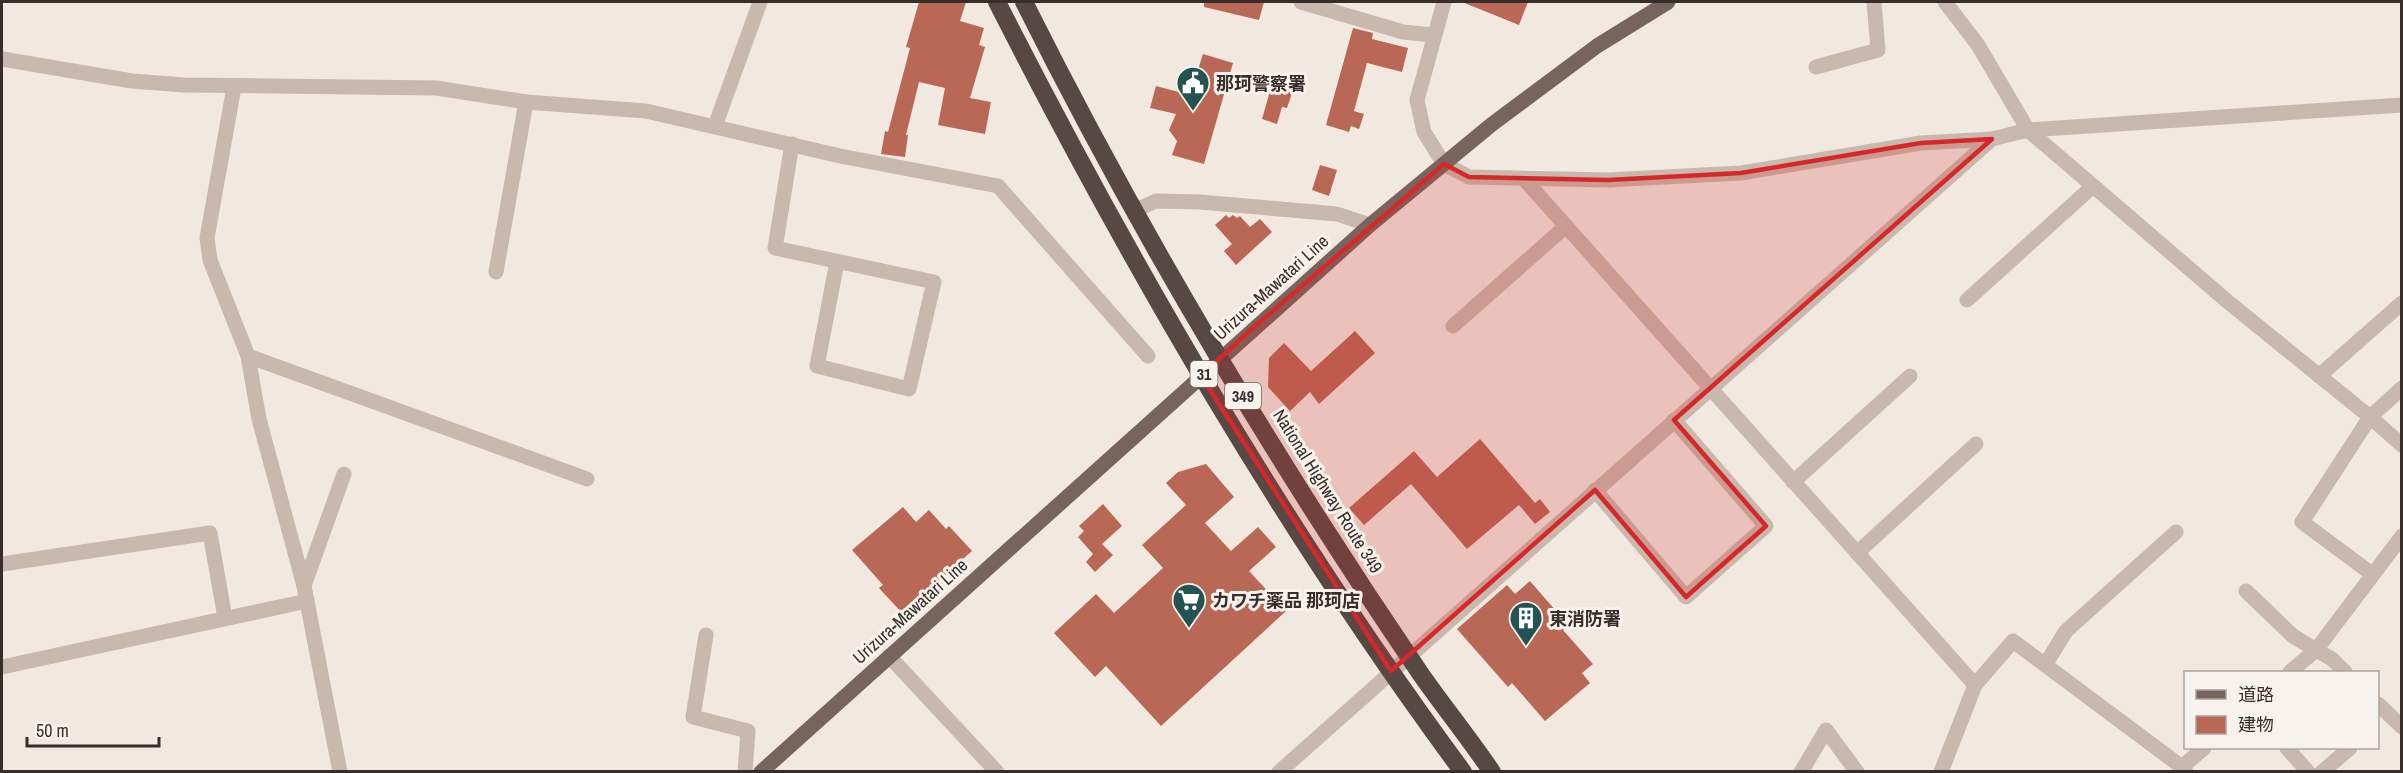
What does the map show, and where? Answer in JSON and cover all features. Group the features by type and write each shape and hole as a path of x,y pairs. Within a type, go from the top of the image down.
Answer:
{"highway":[{"name":"349","path":"997,2 1201,376 1327,576 1391,671 1463,771"},
{"name":"National Highway Route 349","path":"1024,2 1134,211 1220,358 1348,564 1409,656 1492,771"}],"main road":[{"name":"Urizura-Mawatari Line","path":"761,771 1370,225 1491,125 1597,46 1668,2"}],"street":[{"path":"715,126 760,2"},
{"path":"1301,2 1403,32 1433,35"},
{"path":"1444,2 1416,100 1424,132 1444,164 1469,177 1608,180 1742,173 1921,143 1992,139 2028,130 2402,105"},
{"path":"1816,67 1878,50 1874,2"},
{"path":"1945,2 1978,45 2028,130 2227,302 2402,445"},
{"path":"2,59 132,81 234,87 436,88 526,102 646,111 850,158 998,186 1148,356"},
{"path":"234,87 207,238 210,260 248,356 259,419 305,594 340,771"},
{"path":"496,272 526,102"},
{"path":"1279,771 1992,139"},
{"path":"792,144 775,248 934,282 909,389 817,366 837,262"},
{"path":"1524,179 1975,685"},
{"path":"1967,300 2092,187"},
{"path":"1134,211 1156,201 1200,202 1337,214 1370,225"},
{"path":"1453,326 1566,226"},
{"path":"2319,376 2402,303"},
{"path":"248,356 587,479"},
{"path":"1793,482 1910,376"},
{"path":"2372,574 2302,522 2370,417 2402,388"},
{"path":"1595,490 1686,597 1766,526 1674,420"},
{"path":"1857,553 1977,444"},
{"path":"305,594 344,474"},
{"path":"2045,665 2066,631 2176,532"},
{"path":"2,564 210,533 225,618"},
{"path":"2291,671 2316,650 2402,537"},
{"path":"2246,591 2292,636 2332,659 2344,671"},
{"path":"2,667 225,618 305,594"},
{"path":"706,635 693,717 748,730 745,771"},
{"path":"1941,771 1975,685 2013,641 2184,769 2202,749"},
{"path":"889,656 997,771"},
{"path":"2381,714 2402,727"},
{"path":"1801,771 1826,730 1857,771"},
{"path":"2289,749 2308,771"},
{"path":"2322,771 2348,749"}],"highlighted area":[{"path":"1992,139 1674,420 1766,526 1686,597 1595,490 1391,671 1201,376 1246,334 1444,164 1469,177 1608,180 1741,173 1921,143"}],"building":[{"path":"919,2 966,2 960,21 984,28 979,45 985,47 970,98 991,102 985,134 938,125 945,88 919,82 906,135 908,135 905,157 881,154 885,131 888,132 910,48 906,47"},
{"path":"1204,2 1264,2 1259,20 1204,7"},
{"path":"1462,2 1528,2 1519,25"},
{"path":"1353,28 1373,33 1372,39 1408,48 1402,72 1367,63 1354,111 1364,114 1359,129 1351,126 1349,132 1326,125"},
{"name":"那珂警察署","path":"1203,54 1233,63 1204,164 1172,155 1177,141 1169,130 1176,114 1150,108 1156,86 1190,95"},
{"path":"1272,84 1293,90 1287,108 1282,107 1277,124 1262,119"},
{"path":"1320,165 1337,170 1329,196 1312,190"},
{"path":"1226,215 1229,218 1233,215 1237,218 1240,216 1250,227 1260,219 1272,232 1236,265 1224,251 1232,244 1215,225"},
{"path":"1355,331 1375,353 1319,404 1310,392 1290,411 1268,387 1269,358 1284,343 1311,371"},
{"path":"1480,439 1535,503 1540,499 1550,512 1535,524 1519,505 1467,549 1411,484 1364,525 1349,508 1414,451 1437,477"},
{"path":"1206,464 1234,497 1205,523 1231,551 1258,527 1276,547 1249,571 1286,611 1161,726 1106,666 1095,677 1054,633 1096,594 1114,613 1163,568 1142,545 1186,505 1166,483 1178,472"},
{"path":"1103,504 1122,526 1102,544 1113,555 1095,572 1086,562 1093,554 1078,537 1084,531 1079,526"},
{"path":"903,507 916,522 929,510 946,529 949,526 972,551 902,613 879,588 883,585 852,550"},
{"name":"東消防署","path":"1530,581 1569,626 1563,630 1593,664 1582,673 1590,683 1545,721 1512,683 1508,687 1457,629 1507,585 1515,594"}],"place":[{"name":"那珂警察署","path":"1193,112"},
{"name":"カワチ薬品 那珂店","path":"1189,629"},
{"name":"東消防署","path":"1526,647"}]}
